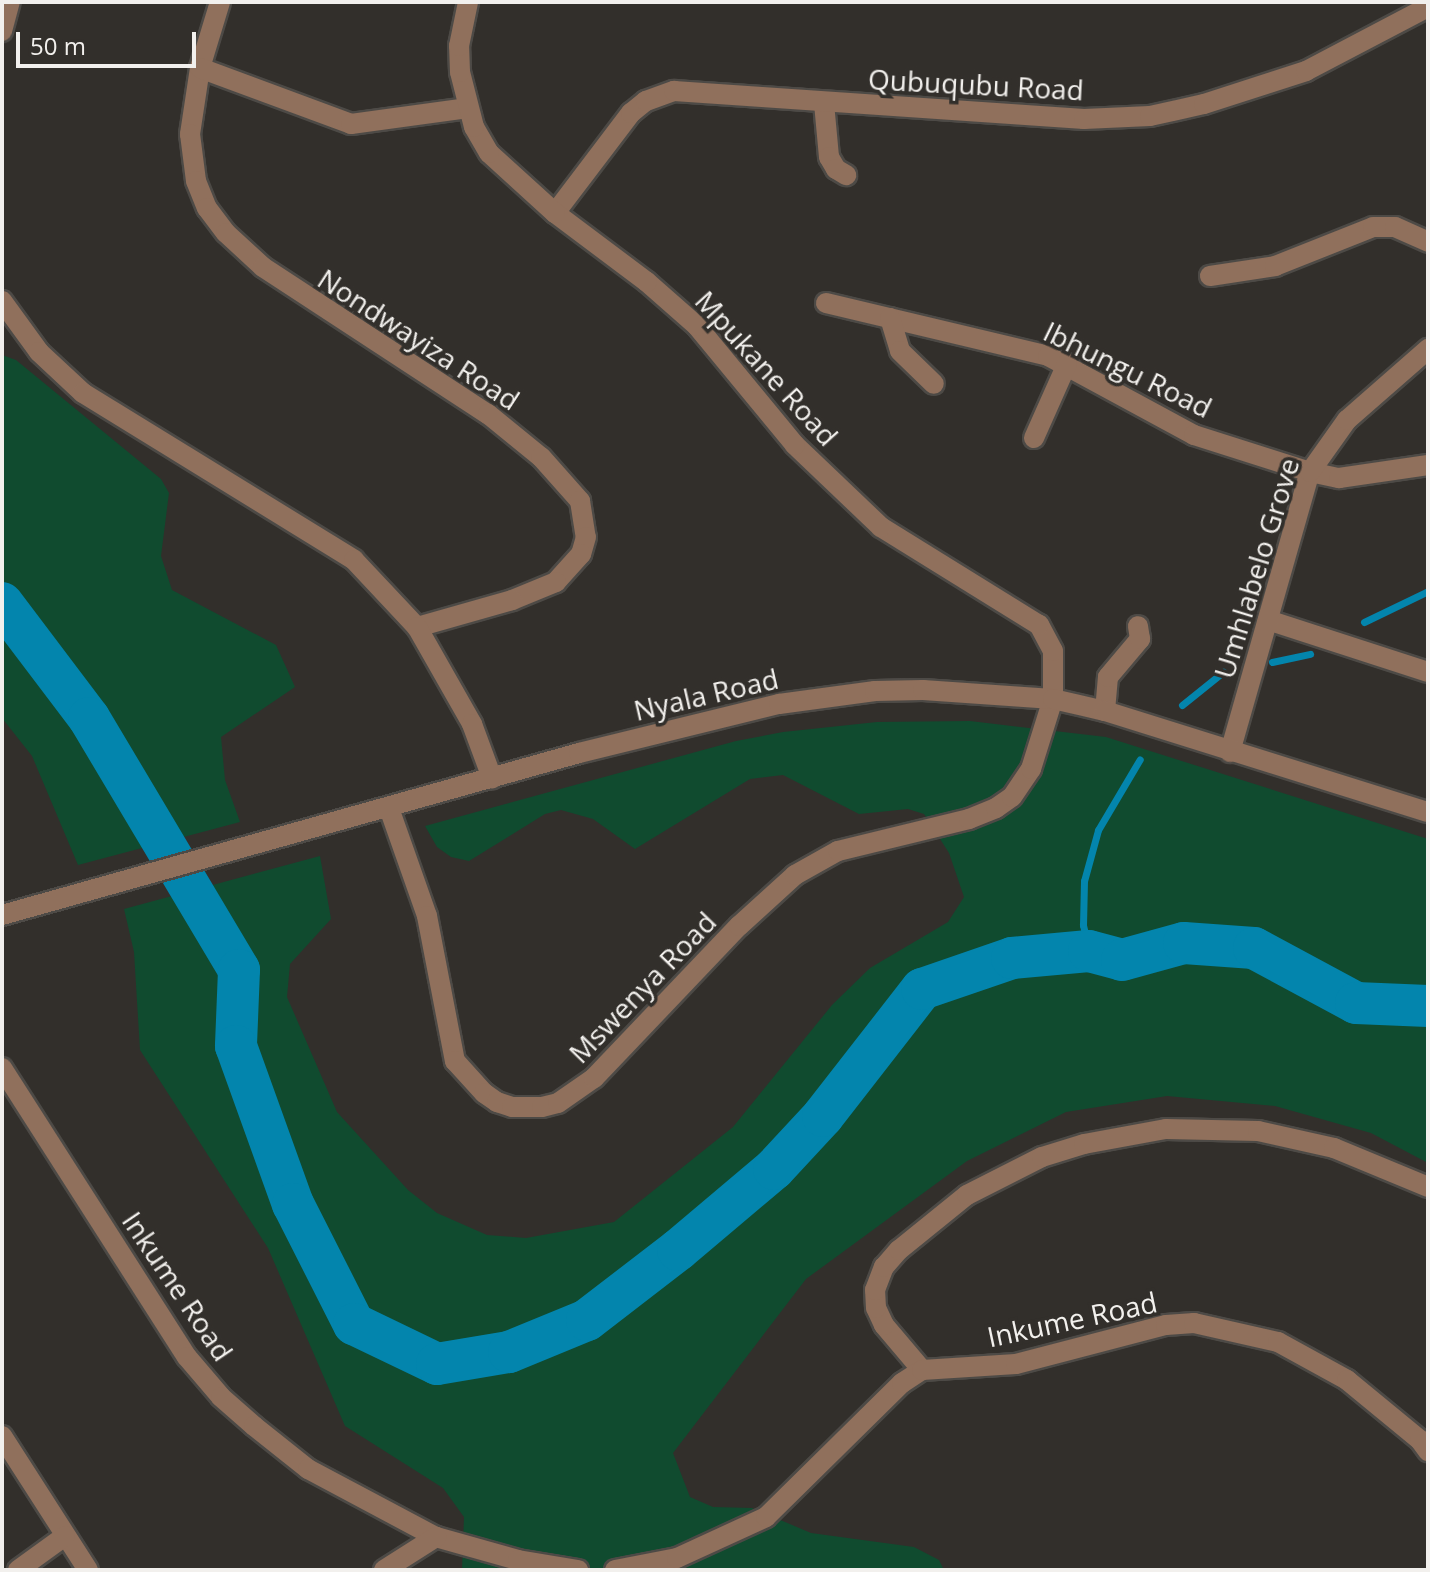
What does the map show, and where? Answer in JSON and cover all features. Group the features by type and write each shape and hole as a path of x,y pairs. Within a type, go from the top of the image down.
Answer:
{"street":[{"path":"2,31 10,2"},
{"name":"Nondwayiza Road","path":"220,2 200,68 190,134 196,181 207,208 226,233 291,289 488,414 541,457 580,501 586,537 581,554 556,582 512,600 417,627"},
{"name":"Mpukane Road","path":"468,2 459,46 468,108 489,153 555,213 647,282 697,326 795,445 881,527 1039,625 1053,651 1053,699"},
{"name":"Qubuqubu Road","path":"555,213 624,121 646,101 661,94 689,90 824,103 1084,119 1150,116 1217,100 1306,71 1428,7"},
{"path":"200,68 351,124 468,108"},
{"path":"824,103 829,157 836,169 846,175"},
{"path":"1210,276 1275,266 1373,227 1395,227 1428,242"},
{"path":"2,301 39,352 83,393 354,560 417,627 472,724 492,778"},
{"name":"Ibhungu Road","path":"826,303 1026,349 1067,364 1194,435 1310,472 1339,478 1428,465"},
{"path":"890,318 900,351 934,384"},
{"name":"Umhlabelo Grove","path":"1230,752 1310,472 1347,420 1428,349"},
{"path":"1034,438 1067,364"},
{"path":"1268,620 1428,672"},
{"path":"1105,711 1108,677 1140,639 1138,626"},
{"name":"Nyala Road","path":"2,915 737,713 834,696 923,690 1053,699 1105,711 1428,812"},
{"name":"Mswenya Road","path":"389,808 427,916 455,1061 484,1093 497,1102 512,1107 542,1107 558,1103 594,1078 739,926 795,875 838,851 969,819 996,808 1012,797 1031,769 1053,699"},
{"name":"Inkume Road","path":"2,1068 187,1357 221,1397 308,1469 436,1537 518,1560 578,1570"},
{"path":"615,1570 677,1558 766,1517 902,1383 922,1370 884,1325 876,1308 875,1290 884,1267 899,1250 967,1195 1042,1157 1086,1143 1166,1129 1258,1131 1334,1148 1428,1187"},
{"name":"Inkume Road","path":"922,1370 1016,1364 1126,1334 1194,1323 1278,1342 1313,1359 1347,1380 1425,1442"},
{"path":"2,1436 88,1570"},
{"path":"18,1570 65,1536"},
{"path":"384,1570 436,1537"}],"green space":[{"path":"2,355 16,360 161,479 169,493 161,556 172,590 276,645 295,687 221,737 225,780 240,822 78,865 32,756 2,718"},
{"path":"970,721 1106,737 1428,839 1428,1163 1371,1133 1275,1106 1167,1096 1066,1112 967,1161 806,1279 673,1453 690,1497 713,1507 752,1508 811,1533 914,1547 939,1560 944,1570 462,1570 464,1517 443,1488 345,1426 268,1248 140,1050 134,952 124,909 320,856 331,919 290,964 287,997 337,1112 408,1190 437,1213 487,1235 526,1238 614,1222 733,1127 832,1005 870,968 948,922 964,897 949,853 924,814 908,809 859,814 783,775 750,779 635,849 593,819 561,810 545,814 469,861 451,857 437,847 425,826 736,741 783,732 877,722"}],"waterway":[{"path":"1364,622 1428,591"},
{"path":"2,603 89,718 239,970 236,1046 293,1204 354,1324 437,1364 509,1352 587,1320 678,1250 774,1169 823,1116 922,989 1012,958 1089,951 1122,960 1184,943 1254,948 1356,1003 1428,1006"},
{"path":"1272,662 1310,654"},
{"path":"1182,705 1223,672"},
{"path":"1089,951 1083,925 1084,881 1098,830 1140,759"}]}
